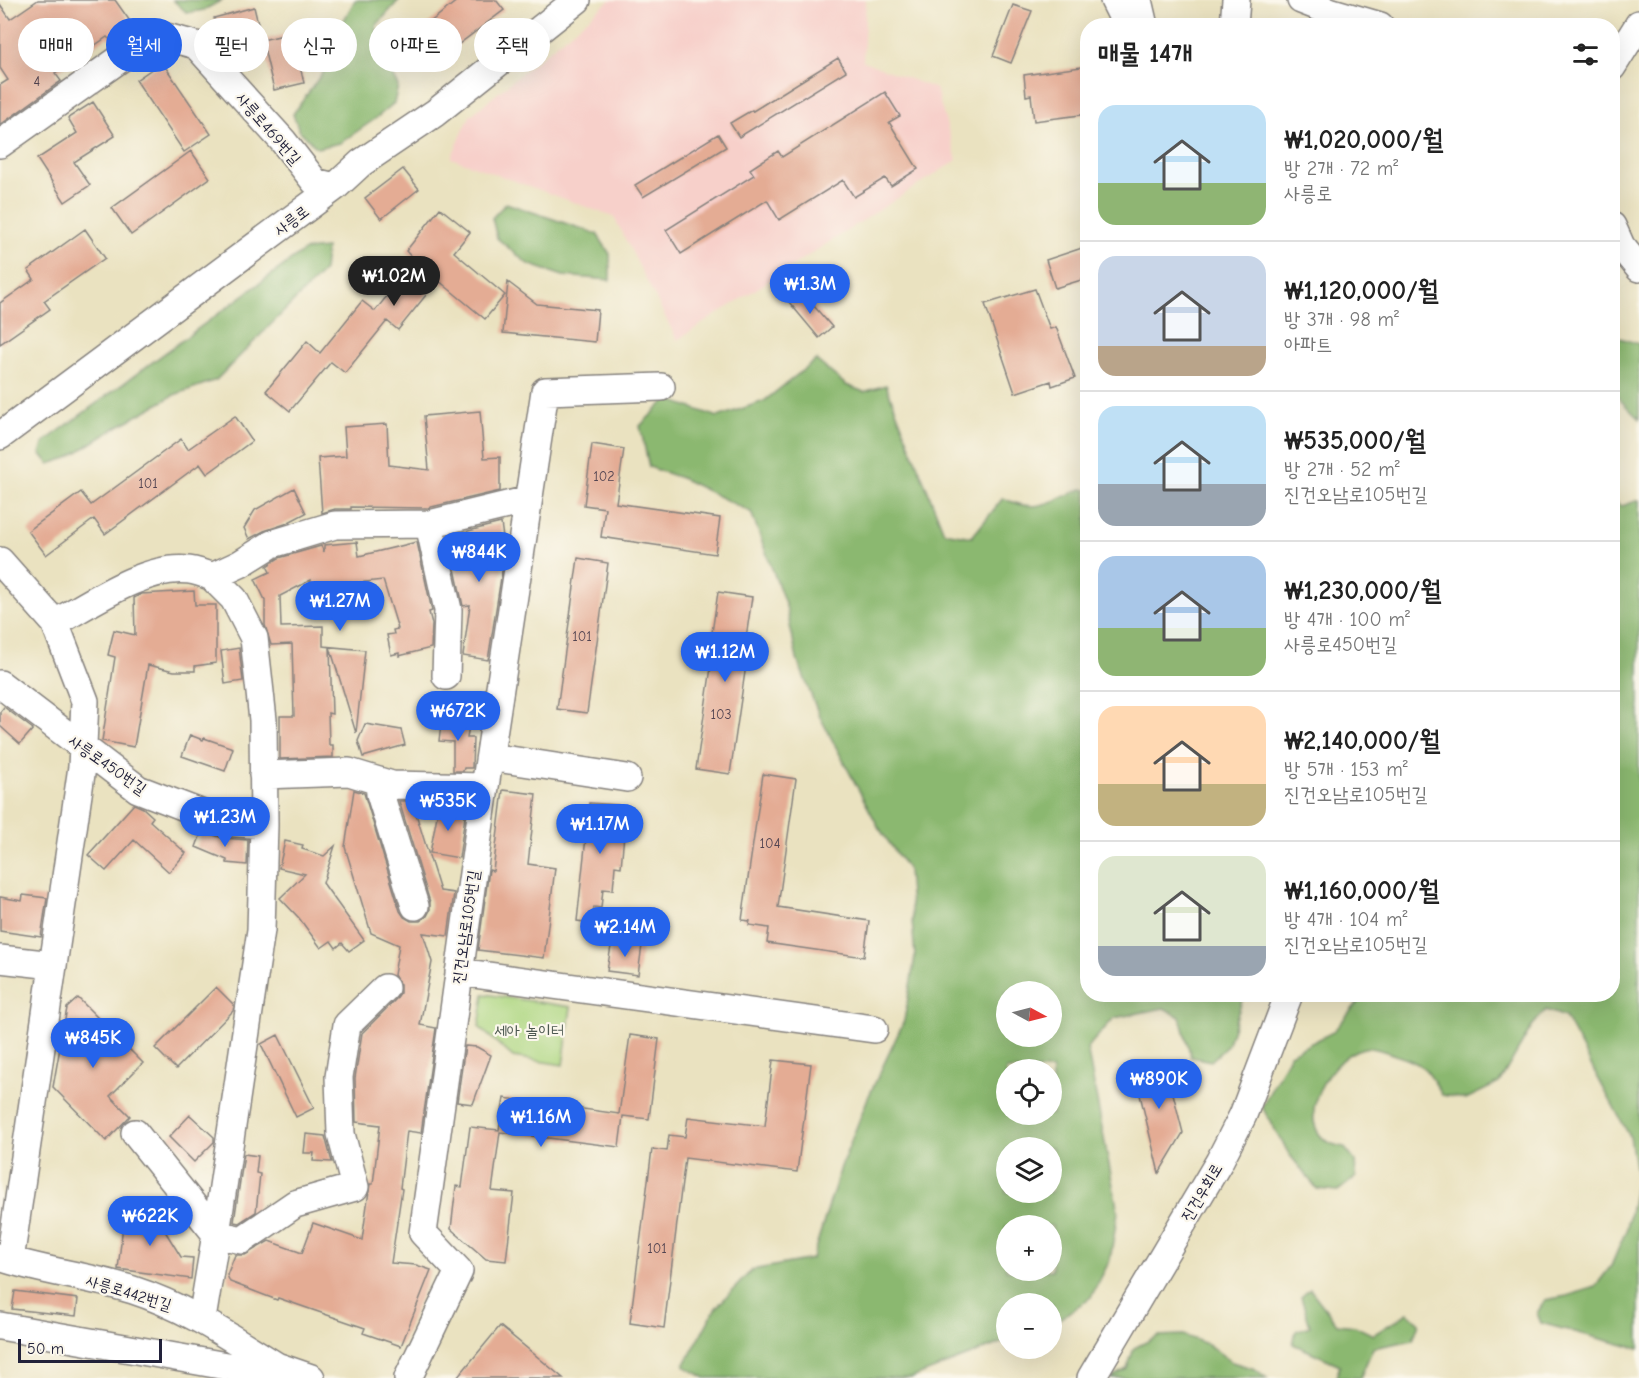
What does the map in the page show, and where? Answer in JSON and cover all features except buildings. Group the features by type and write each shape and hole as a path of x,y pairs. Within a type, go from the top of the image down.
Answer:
{"street":[{"name":"사릉로","path":"0,436 335,188 361,163 435,113 577,0"},
{"path":"1114,0 1142,12"},
{"path":"1235,18 1236,0"},
{"path":"1301,0 1353,18"},
{"path":"1620,54 1639,24"},
{"name":"사릉로469번길","path":"0,144 155,34 196,45 283,141 315,182 335,188"},
{"path":"1620,244 1639,268"},
{"name":"진건오남로105번길","path":"408,1378 459,1271 423,1233 485,787 545,391 661,387"},
{"path":"212,577 240,564 272,544 335,525 429,524 528,500"},
{"path":"429,524 448,610 446,676"},
{"path":"0,561 56,623 86,701 83,749 53,965 5,1259"},
{"path":"56,623 121,586 159,572 189,570 212,577 234,599 254,638 263,720 264,825 261,930 202,1319"},
{"name":"사릉로450번길","path":"0,684 138,789 224,822 264,825"},
{"path":"490,758 627,778"},
{"path":"263,775 349,772 392,785 485,787"},
{"path":"379,781 380,794 415,906"},
{"path":"0,959 53,965"},
{"path":"459,972 874,1029"},
{"path":"135,1133 216,1234 242,1240 295,1204 355,1187 341,1134 339,1077 347,1025 385,988"},
{"name":"진건우회로","path":"1091,1378 1220,1162 1243,1115 1286,1002"},
{"name":"사릉로442번길","path":"5,1259 131,1289 171,1303 202,1319 279,1367"},
{"path":"0,1326 232,1367 279,1367 311,1378"}],"shaded area":[{"path":"610,0 866,0 863,61 936,89 957,160 677,340 614,217 451,158 470,116 523,72 550,72 550,50"}],"green space":[{"path":"173,0 222,0 204,10 187,13"},
{"path":"355,0 399,0 383,18 369,18 369,72 391,72 398,86 394,103 375,119 340,143 317,148 299,130 293,114 323,72 357,72 357,18 345,18"},
{"path":"506,203 597,234 610,254 610,280 563,276 528,264 497,238 492,218"},
{"path":"326,248 324,271 216,380 174,395 68,458 49,464 40,453 44,442 305,250"},
{"path":"1620,338 1639,344 1639,419 1620,400"},
{"path":"816,360 846,385 864,392 886,385 944,532 972,537 1003,498 1015,503 1034,506 1052,502 1080,490 1080,1002 1242,1002 1227,1046 1211,1061 1191,1057 1180,1017 1164,1008 1114,1018 1087,1048 1118,1212 1110,1260 1091,1297 1062,1317 1062,1293 996,1293 996,1345 912,1378 705,1378 684,1366 715,1309 752,1270 812,1259 841,1167 867,1100 904,1021 915,957 908,870 879,828 819,715 797,659 786,606 751,512 681,478 649,467 640,426 667,399 718,417 764,401"},
{"path":"1639,500 1639,1349 1541,1323 1537,1313 1545,1300 1595,1287 1611,1266 1627,1228 1637,1178 1630,1137 1565,1017 1546,1010 1532,1026 1499,1083 1466,1099 1442,1095 1424,1069 1405,1058 1367,1048 1349,1055 1335,1066 1324,1081 1316,1098 1314,1115 1316,1129 1326,1141 1344,1147 1355,1161 1356,1177 1338,1191 1317,1189 1289,1154 1262,1107 1290,1054 1333,1032 1358,1002 1620,1002 1620,505"},
{"name":"세아 놀이터","path":"484,994 571,1007 563,1065 513,1057 479,1027"},
{"path":"1310,1289 1337,1324 1355,1326 1373,1335 1408,1313 1419,1323 1413,1340 1373,1348 1360,1378 1336,1378 1340,1365 1293,1344 1296,1331 1310,1326 1301,1297"},
{"path":"1183,1335 1207,1344 1232,1362 1255,1369 1267,1378 1110,1378 1127,1369 1134,1348 1158,1336"}]}
